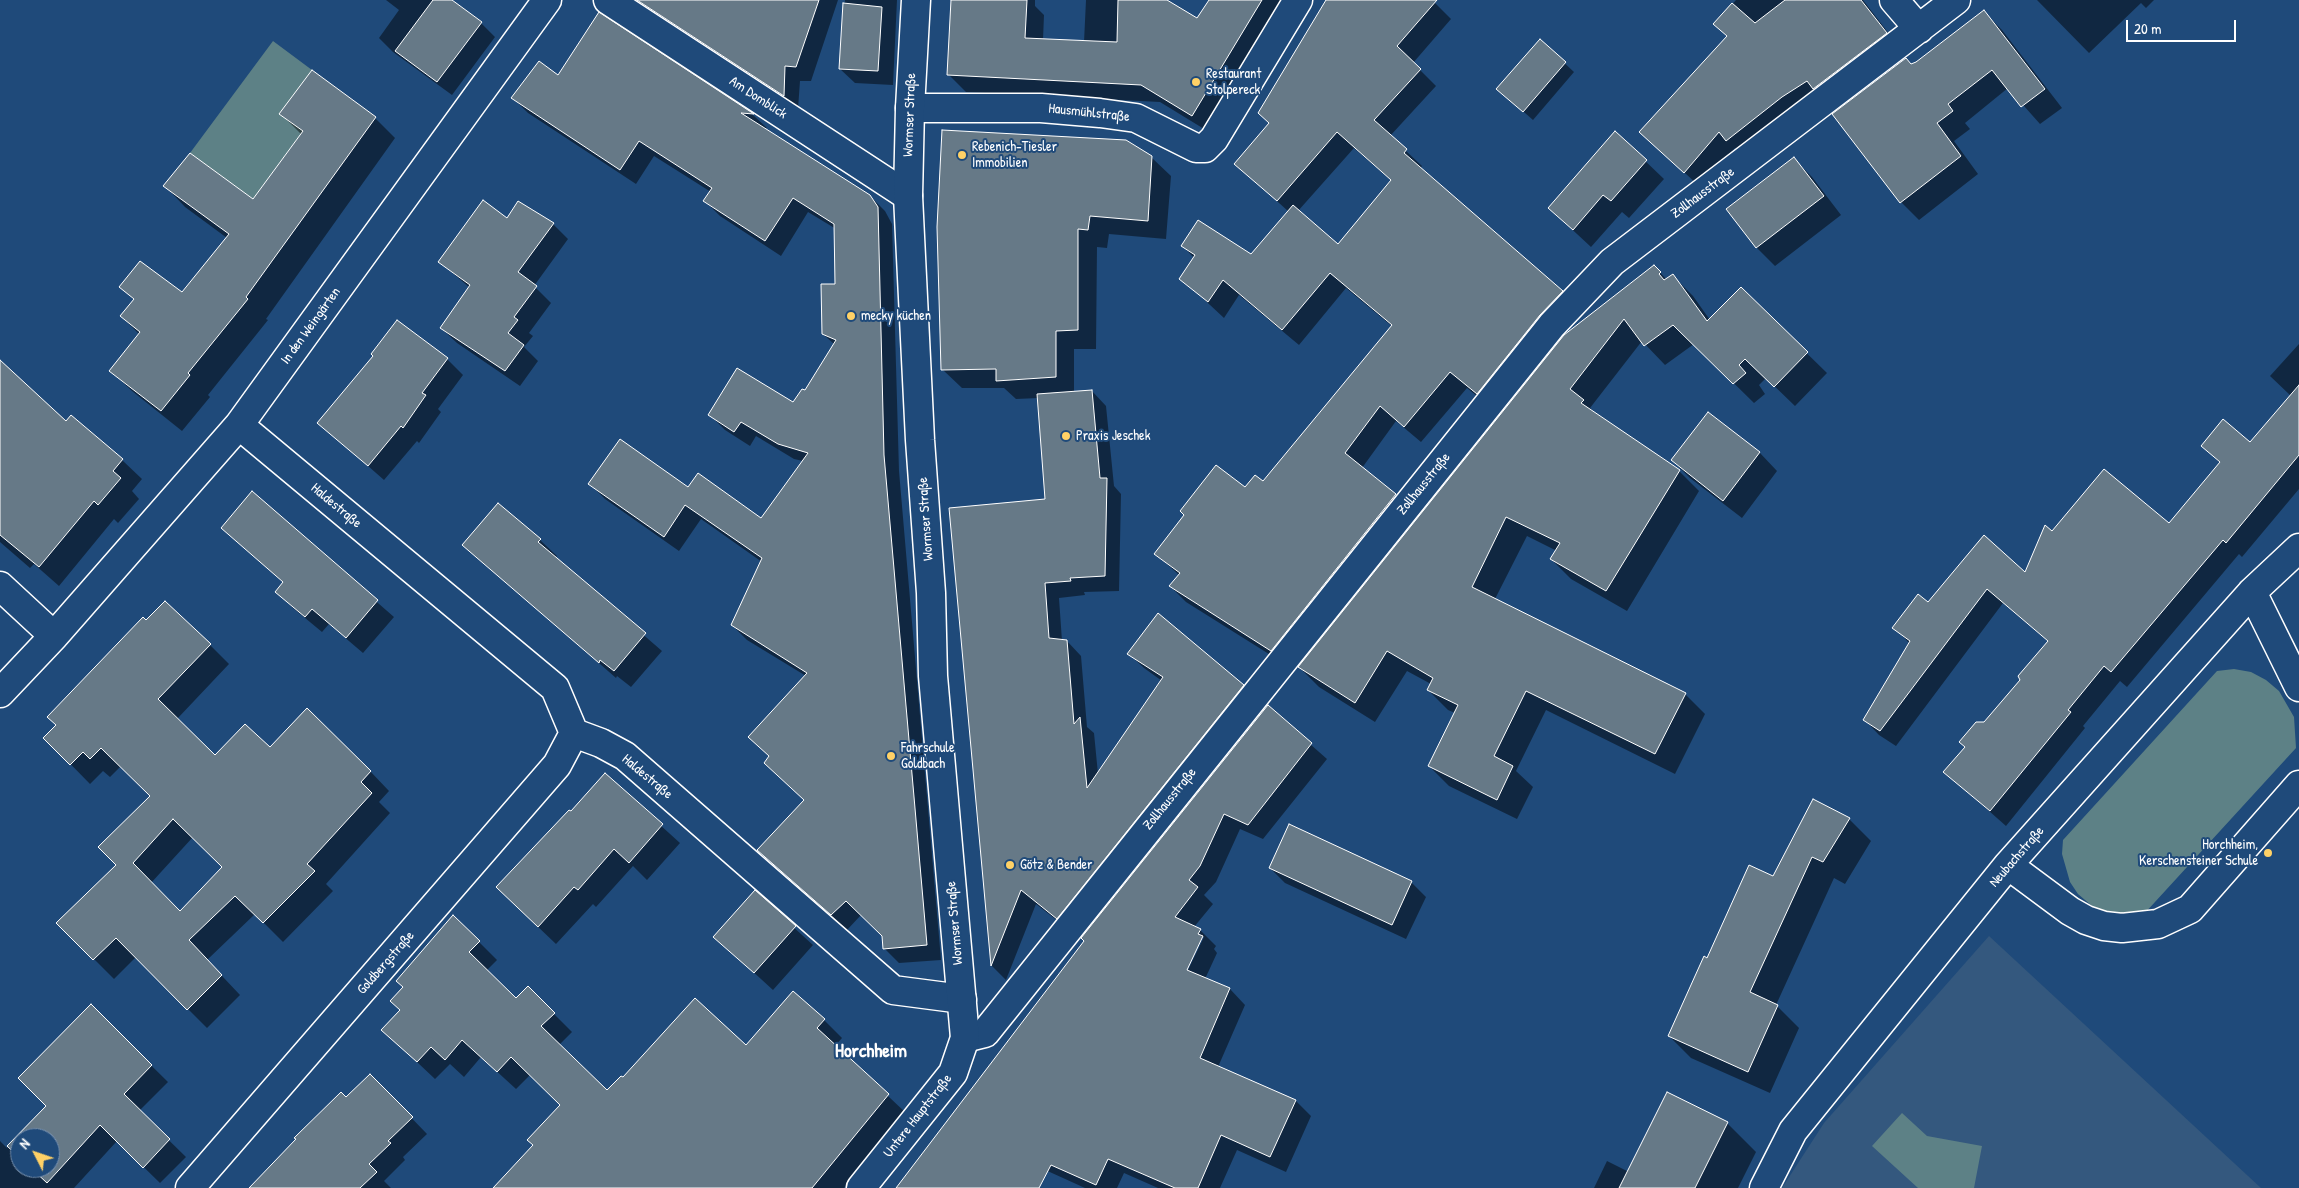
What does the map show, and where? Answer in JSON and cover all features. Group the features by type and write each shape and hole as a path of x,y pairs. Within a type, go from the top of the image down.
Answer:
{"street":[{"name":"In den Weingärten","path":"0,693 54,636 239,425 547,0"},
{"name":"Am Domblick","path":"608,0 908,196"},
{"name":"Wormser Straße","path":"916,0 910,108 908,196 934,676 965,1038"},
{"name":"Hausmühlstraße","path":"910,108 1041,108 1100,113 1136,118 1196,148 1205,148 1214,139 1298,0"},
{"path":"1894,0 1919,29"},
{"name":"Zollhausstraße","path":"965,1038 985,1033 1151,823 1552,325 1612,262 1956,0"},
{"name":"Haldestraße","path":"239,425 555,688 574,733 600,742 625,756 893,990 962,999"},
{"name":"Neubachstraße","path":"1764,1188 1793,1131 2008,865 2252,592 2299,548"},
{"path":"0,586 54,636"},
{"path":"2252,592 2299,687"},
{"name":"Goldbergstraße","path":"190,1188 557,765 574,733"},
{"path":"2008,865 2070,911 2086,920 2122,928 2158,924 2190,909 2299,785"},
{"name":"Untere Hauptstraße","path":"861,1188 954,1073 965,1038"}],"shaded area":[{"path":"1989,936 2261,1188 1782,1188 1824,1123"}],"green space":[{"path":"273,41 312,70 280,114 303,131 253,199 190,153"},
{"path":"2234,669 2251,672 2266,680 2279,691 2294,717 2296,748 2144,914 2126,916 2108,913 2092,906 2078,894 2070,882 2062,854 2063,840 2217,671"},
{"path":"1902,1113 1927,1136 1982,1146 1974,1188 1918,1188 1872,1146"}],"building":[{"path":"433,0 452,0 482,22 437,82 395,51"},
{"path":"637,0 819,0 796,67 785,66 784,96"},
{"path":"951,0 1027,0 1025,38 1117,42 1118,0 1167,0 1197,18 1209,0 1262,0 1192,116 1141,85 947,75"},
{"path":"1326,0 1437,0 1397,46 1421,69 1374,120 1407,149 1404,153 1563,291 1540,315 1477,394 1450,372 1404,427 1380,406 1345,453 1396,494 1271,651 1169,586 1180,573 1154,554 1184,515 1180,511 1216,465 1245,487 1255,475 1263,481 1392,325 1330,273 1282,330 1223,280 1208,302 1179,279 1195,255 1181,246 1198,220 1251,254 1293,205 1338,244 1391,180 1337,132 1277,201 1234,164 1269,123 1258,113"},
{"path":"1785,0 1861,0 1887,33 1813,89 1807,81 1782,97 1726,141 1719,132 1684,173 1639,132 1727,36 1713,24 1732,3 1755,23"},
{"path":"843,3 882,7 878,71 839,69"},
{"path":"1984,10 2045,89 2021,107 1992,70 1948,104 1953,111 1937,123 1961,156 1900,203 1832,114 1906,58 1911,64 1916,62"},
{"path":"599,12 754,114 741,113 870,195 878,207 884,455 927,945 883,949 882,936 846,901 831,915 757,850 804,800 764,763 769,756 748,737 807,673 731,625 762,558 685,505 664,537 588,484 620,439 688,487 698,473 761,518 808,453 778,444 741,422 734,432 708,415 737,368 793,402 802,389 805,390 836,340 822,334 821,284 835,284 834,224 793,198 765,241 703,201 712,188 639,141 620,170 511,98 539,61 558,75"},
{"path":"1540,39 1566,62 1523,112 1496,89"},
{"path":"312,70 376,117 246,297 248,299 188,373 190,375 161,411 109,371 140,332 120,316 134,299 119,287 140,261 182,292 229,234 163,186 190,153 253,199 303,131 279,114"},
{"path":"942,130 1126,140 1152,156 1148,221 1090,216 1088,230 1078,229 1078,330 1056,331 1056,377 996,381 996,369 941,370 937,227"},
{"path":"1615,131 1647,160 1611,201 1603,195 1573,230 1548,208"},
{"path":"1794,157 1824,196 1756,248 1726,209"},
{"path":"483,200 507,218 518,201 554,223 518,272 537,286 514,317 518,320 508,333 524,345 505,371 440,328 470,285 438,262"},
{"path":"1654,265 1661,272 1659,274 1664,280 1673,274 1707,321 1741,287 1808,352 1774,387 1745,359 1739,365 1746,373 1733,384 1673,325 1644,346 1624,319 1570,389 1584,400 1581,403 1680,470 1606,591 1550,559 1560,543 1506,517 1472,587 1686,693 1655,754 1526,691 1494,756 1513,766 1497,800 1428,766 1458,705 1427,690 1433,678 1387,651 1355,703 1298,667 1564,335"},
{"path":"397,320 448,358 422,393 426,395 403,428 401,426 368,466 317,423 373,356 371,354"},
{"path":"0,360 66,421 71,415 123,459 113,471 121,478 98,505 94,501 39,567 0,535"},
{"path":"2299,385 2299,455 2226,543 2223,540 2111,672 2104,666 2068,710 2071,712 1990,811 1943,772 1965,747 1959,742 1976,722 1984,722 2020,680 2018,676 2048,641 1987,589 1880,731 1863,720 1910,641 1892,628 1918,594 1928,602 1984,535 2025,572 2045,525 2052,531 2104,469 2169,523 2220,462 2201,446 2223,419 2250,442"},
{"path":"1092,390 1100,478 1107,478 1105,576 1070,578 1071,581 1045,583 1049,638 1067,640 1074,724 1080,717 1087,788 1163,677 1127,654 1158,613 1244,685 1057,919 1021,890 991,966 949,508 1045,499 1037,394"},
{"path":"1708,412 1760,452 1723,501 1671,460"},
{"path":"252,491 378,600 346,638 312,609 305,617 275,592 283,582 221,528"},
{"path":"498,503 541,539 538,542 646,633 614,671 600,660 599,663 462,545"},
{"path":"165,601 211,644 158,699 215,755 245,724 270,747 307,708 371,771 361,782 372,793 307,864 315,871 263,923 235,896 189,940 222,975 187,1010 116,938 93,960 56,923 116,865 98,847 150,796 101,748 90,759 83,752 70,765 43,738 56,725 47,717 143,617 146,620","holes":["173,819 222,867 180,911 133,863"]},
{"path":"1268,705 1312,743 1248,825 1224,814 1200,866 1189,880 1198,887 1175,917 1201,929 1198,934 1203,936 1187,970 1230,988 1200,1058 1296,1100 1270,1157 1221,1135 1198,1188 1175,1188 1108,1159 1096,1185 1051,1165 1039,1188 896,1188 1084,941 1081,938"},
{"path":"605,773 663,824 629,863 614,849 578,890 574,887 538,927 496,887 569,810 571,811"},
{"path":"1813,799 1850,818 1823,862 1812,857 1750,992 1778,1005 1748,1072 1668,1036 1704,956 1707,958 1749,865 1773,876"},
{"path":"1289,824 1412,881 1392,925 1269,868"},
{"path":"755,890 796,926 754,973 713,937"},
{"path":"453,915 480,941 469,952 516,998 528,986 555,1013 541,1026 607,1090 621,1076 623,1077 695,998 746,1045 793,991 825,1019 817,1028 889,1094 812,1188 493,1188 533,1145 527,1140 560,1105 511,1057 497,1072 462,1040 445,1060 431,1047 417,1062 381,1030 400,1010 390,1001 403,987 396,981"},
{"path":"91,1004 152,1065 124,1094 170,1139 143,1168 100,1125 60,1169 60,1128 25,1128 46,1106 18,1078"},
{"path":"370,1074 413,1117 388,1141 391,1143 369,1164 377,1172 360,1188 249,1188 296,1139 294,1138 341,1092 346,1097"},
{"path":"1667,1092 1728,1122 1695,1188 1619,1188"},
{"path":"42,1178 52,1178 47,1183"}],"place":[{"name":"Restaurant Stolpereck","path":"1196,82"},
{"name":"Rebenich-Tiesler Immobilien","path":"962,155"},
{"name":"mecky küchen","path":"851,316"},
{"name":"Praxis Jeschek","path":"1066,436"},
{"name":"Fahrschule Goldbach","path":"891,756"},
{"name":"Horchheim, Kerschensteiner Schule","path":"2268,853"},
{"name":"Götz & Bender","path":"1010,865"}],"district":[{"name":"Horchheim","path":"871,1052"}]}
